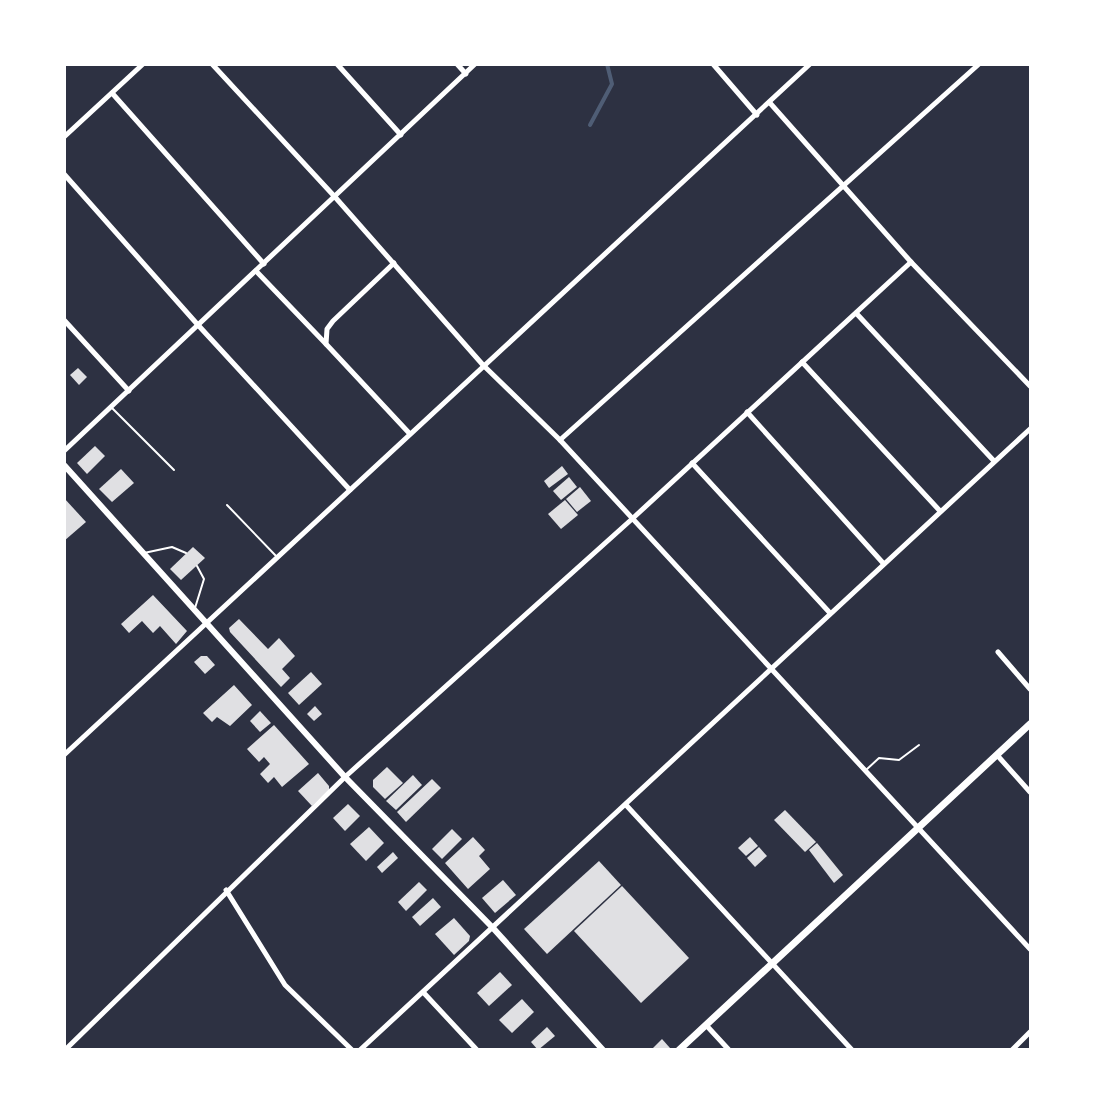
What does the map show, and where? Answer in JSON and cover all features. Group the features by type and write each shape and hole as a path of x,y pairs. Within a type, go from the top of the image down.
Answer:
{"main road":[{"path":"679,1050 1030,724"}],"street":[{"path":"64,137 143,64"},
{"path":"212,64 335,196 483,366 560,440 1030,950"},
{"path":"336,64 401,135"},
{"path":"457,64 466,74"},
{"path":"64,451 475,64"},
{"path":"713,64 757,116"},
{"path":"66,752 770,104 810,64"},
{"path":"560,440 979,64"},
{"path":"112,93 264,264"},
{"path":"770,104 911,262 1030,386"},
{"path":"64,174 198,326 350,490"},
{"path":"65,1050 226,890 345,777 632,519 911,262"},
{"path":"326,344 327,329 333,321 394,263"},
{"path":"256,271 410,434"},
{"path":"856,313 994,461"},
{"path":"64,320 129,390"},
{"path":"802,362 940,511"},
{"path":"747,412 884,564"},
{"path":"360,1050 1030,429"},
{"path":"692,463 830,613"},
{"path":"64,465 345,777 493,928 603,1050"},
{"path":"998,652 1030,689"},
{"path":"997,755 1030,792"},
{"path":"626,805 852,1050"},
{"path":"226,890 285,985 352,1050"},
{"path":"423,992 477,1050"},
{"path":"706,1025 729,1050"},
{"path":"1012,1050 1030,1032"}],"lane":[{"path":"111,407 174,470"},
{"path":"227,505 278,558"},
{"path":"144,553 171,547 186,553"},
{"path":"195,608 204,579 197,566"},
{"path":"865,771 879,758 899,760 919,745"}],"building":[{"path":"78,368 87,377 79,385 70,375"},
{"path":"95,446 105,456 87,474 77,463"},
{"path":"562,466 568,474 549,488 544,481"},
{"path":"121,469 134,483 112,502 99,489"},
{"path":"569,477 577,487 561,500 553,491"},
{"path":"580,487 591,501 577,512 566,499"},
{"path":"64,498 86,522 64,541"},
{"path":"565,500 578,515 561,529 548,514"},
{"path":"193,547 205,558 181,580 170,569"},
{"path":"153,595 187,631 176,644 160,626 153,633 142,621 129,633 121,624"},
{"path":"239,619 268,649 279,638 295,656 282,669 290,678 281,687 230,632 229,628"},
{"path":"201,656 207,656 215,665 205,674 194,662"},
{"path":"311,672 322,684 299,705 288,693"},
{"path":"234,685 252,705 230,726 217,717 212,722 203,713"},
{"path":"315,706 322,714 314,721 307,714"},
{"path":"260,711 271,723 260,732 250,721"},
{"path":"274,725 309,764 282,787 274,777 268,783 260,774 270,764 264,757 259,762 247,749"},
{"path":"387,767 403,783 385,799 373,787 373,780"},
{"path":"318,773 329,786 329,790 312,806 298,791"},
{"path":"413,775 422,785 396,810 386,801"},
{"path":"432,779 441,788 406,822 397,812"},
{"path":"348,804 360,816 345,831 333,818"},
{"path":"785,810 816,842 805,852 774,820"},
{"path":"369,827 384,843 366,861 350,844"},
{"path":"452,829 462,839 442,859 432,849"},
{"path":"473,837 485,850 479,856 490,869 468,889 445,863"},
{"path":"750,837 758,846 746,856 738,848"},
{"path":"817,843 843,875 834,883 809,850"},
{"path":"759,847 767,856 755,867 747,858"},
{"path":"393,852 398,858 382,873 377,867"},
{"path":"599,861 621,885 547,954 524,929"},
{"path":"503,880 516,895 495,913 482,898"},
{"path":"419,882 427,890 406,911 398,902"},
{"path":"622,886 689,958 641,1003 574,931"},
{"path":"433,898 441,907 420,926 412,917"},
{"path":"454,918 470,936 469,941 454,955 435,934"},
{"path":"500,972 512,985 489,1006 477,993"},
{"path":"522,999 534,1012 512,1033 499,1020"},
{"path":"547,1027 555,1036 538,1050 531,1042"},
{"path":"662,1039 670,1048 668,1050 651,1050"}],"waterway":[{"path":"590,125 612,84 607,64"}]}
